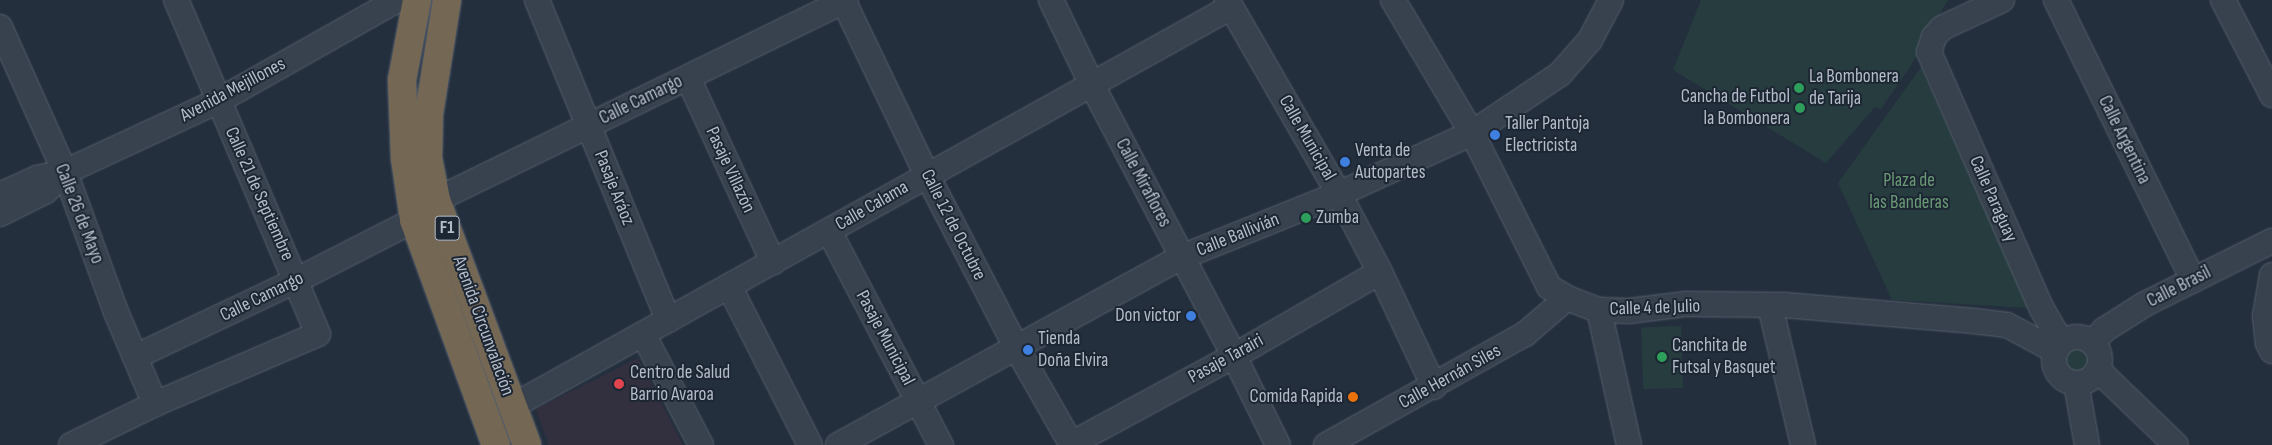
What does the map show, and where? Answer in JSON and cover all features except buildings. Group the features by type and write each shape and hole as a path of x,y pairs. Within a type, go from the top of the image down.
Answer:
{"highway":[{"name":"Avenida Circunvalación","path":"417,0 402,80 405,158 414,220 496,445"},
{"name":"Avenida Circunvalación","path":"447,0 429,114 428,158 436,200 527,445"}],"street":[{"name":"Calle 21 de Septiembre","path":"155,404 318,334 297,280 218,101 176,0"},
{"name":"Avenida Mejillones","path":"0,195 37,178 65,172 218,101 363,8 397,0"},
{"name":"Pasaje Aráoz","path":"537,0 668,320"},
{"name":"Calle Camargo","path":"436,200 844,0"},
{"name":"Calle 12 de Octubre","path":"844,0 927,175 1016,347 1071,444"},
{"name":"Calle Miraflores","path":"1051,0 1092,85 1234,356 1278,445"},
{"name":"Calle 4 de Julio","path":"1393,0 1472,133 1549,287 1567,298 1599,310 1629,311 1685,304 1770,306 2007,325 2059,347"},
{"name":"Calle Ballivián","path":"838,445 1182,257 1338,194 1472,133 1560,74 1590,40 1611,0"},
{"name":"Calle Paraguay","path":"2002,0 1942,28 1934,38 1929,52 2059,347"},
{"name":"Calle Argentina","path":"2056,0 2192,280"},
{"path":"2223,0 2265,65 2272,95"},
{"name":"Calle Calama","path":"513,406 1092,85 1229,4"},
{"name":"Calle Municipal","path":"1229,4 1338,194 1380,272 1434,387"},
{"name":"Calle 26 de Mayo","path":"0,27 65,172 116,312 155,404"},
{"name":"Pasaje Villazón","path":"688,78 773,262"},
{"name":"Avenida Mejillones","path":"0,214 46,191 65,172"},
{"name":"Calle Camargo","path":"135,356 297,280 414,220"},
{"name":"Pasaje Municipal","path":"829,231 941,445"},
{"name":"Calle Brasil","path":"2092,343 2104,330 2145,304 2270,242"},
{"name":"Pasaje Tarairi","path":"1071,444 1234,356 1380,272"},
{"path":"2272,275 2266,316 2268,344 2272,350"},
{"path":"729,286 810,445"},
{"name":"Calle Hernán Siles","path":"1326,445 1434,387 1526,334 1567,298"},
{"path":"1770,306 1803,445"},
{"path":"1599,310 1628,441"},
{"path":"643,334 701,445"},
{"path":"2074,338 2092,343 2099,353 2098,370 2089,380 2076,383 2066,380 2058,372 2055,359 2059,347 2074,338"},
{"path":"2098,370 2176,445"},
{"path":"2076,383 2087,445"},
{"path":"71,445 155,404"}],"shaded area":[{"name":"Centro de Salud Barrio Avaroa","path":"638,358 683,445 549,445 536,409"}],"green space":[{"name":"La Bombonera de Tarija","path":"1701,0 1948,0 1910,67 1881,109 1875,107 1826,163 1673,70"},
{"name":"Plaza de las Banderas","path":"1921,67 2029,308 1892,300 1838,183"},
{"name":"Canchita de Futsal y Basquet","path":"1681,326 1683,388 1643,389 1641,327"},
{"path":"2077,345 2088,349 2092,360 2088,371 2077,375 2066,371 2062,360 2066,349"}],"place":[{"name":"La Bombonera de Tarija","path":"1799,88"},
{"name":"Cancha de Futbol la Bombonera","path":"1800,108"},
{"name":"Taller Pantoja Electricista","path":"1495,135"},
{"name":"Venta de Autopartes","path":"1345,162"},
{"name":"Zumba","path":"1306,218"},
{"name":"Don victor","path":"1191,316"},
{"name":"Tienda Doña Elvira","path":"1028,350"},
{"name":"Canchita de Futsal y Basquet","path":"1662,357"},
{"name":"Centro de Salud Barrio Avaroa","path":"619,384"},
{"name":"Comida Rapida","path":"1353,397"}]}
